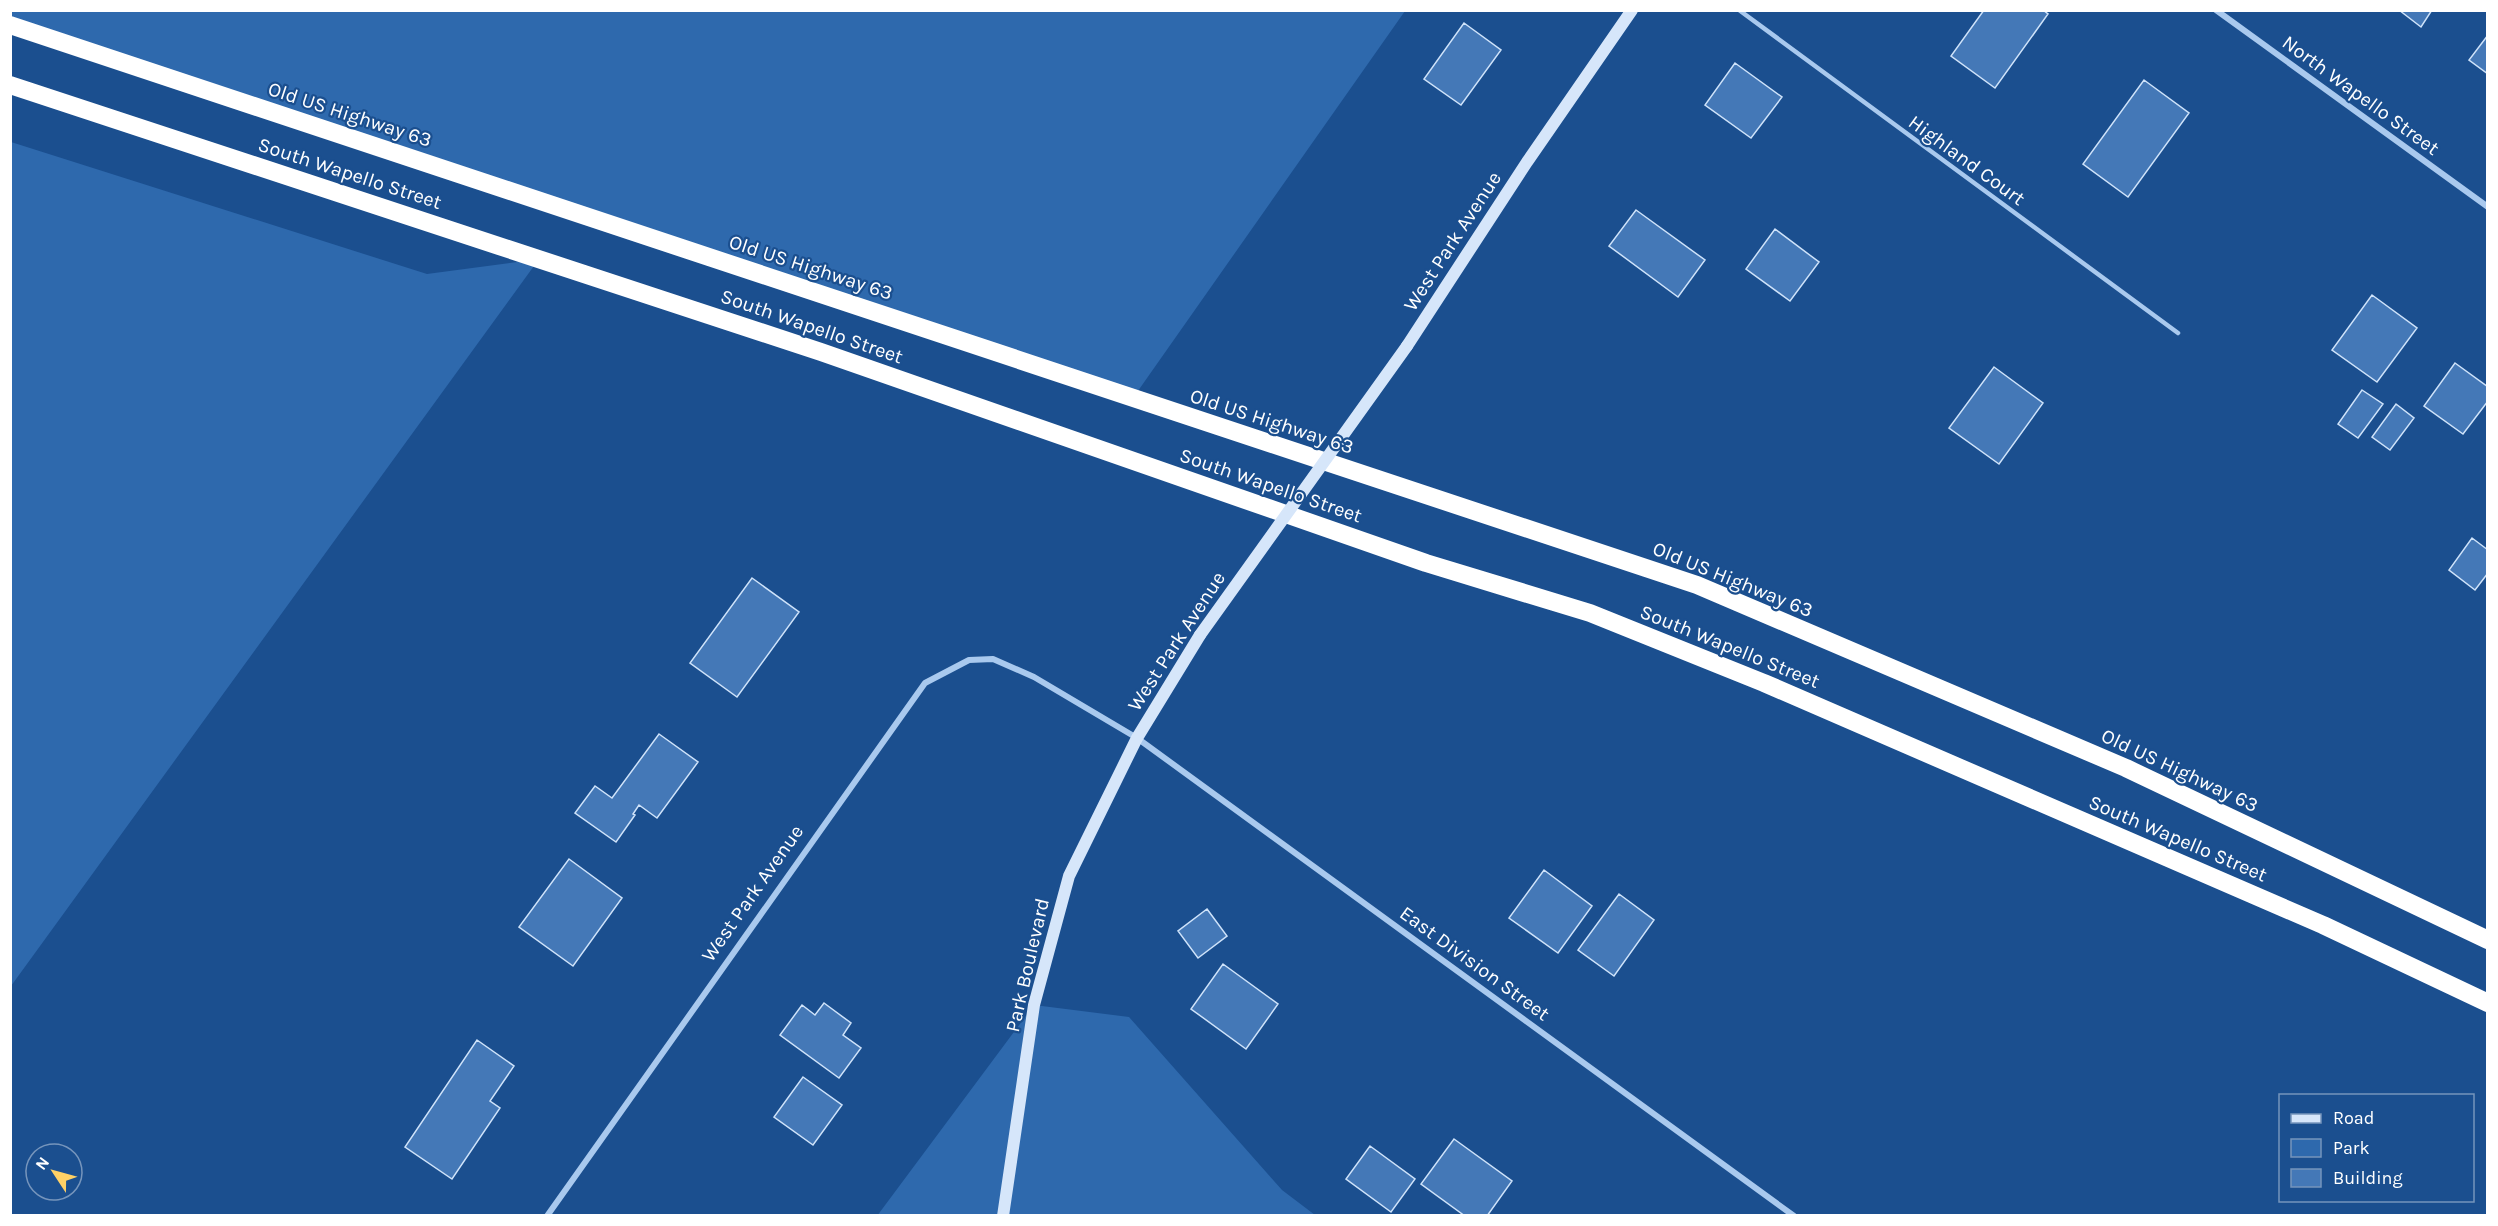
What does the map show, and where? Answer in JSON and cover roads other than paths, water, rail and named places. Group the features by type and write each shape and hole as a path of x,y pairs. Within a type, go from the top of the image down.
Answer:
{"highway":[{"name":"Old US Highway 63","path":"10,25 1697,585 2126,768 2487,940"},
{"name":"South Wapello Street","path":"10,84 821,352 1426,563 1590,613 1764,683 2301,915 2487,1003"}],"main road":[{"name":"West Park Avenue","path":"1137,738 1200,635 1407,346 1527,162 1632,10"},
{"name":"Park Boulevard","path":"1003,1215 1034,1005 1069,876 1137,738"}],"street":[{"name":"North Wapello Street","path":"2216,10 2487,207"},
{"name":"West Park Avenue","path":"547,1215 925,683 969,660 993,659 1034,677 1137,738"},
{"name":"East Division Street","path":"1137,738 1794,1215"}],"lane":[{"name":"Highland Court","path":"1739,10 2178,333"}]}
